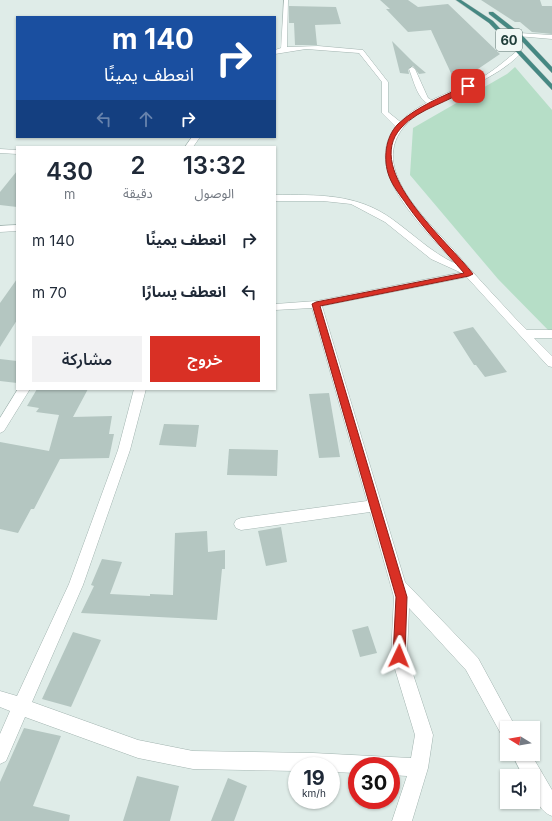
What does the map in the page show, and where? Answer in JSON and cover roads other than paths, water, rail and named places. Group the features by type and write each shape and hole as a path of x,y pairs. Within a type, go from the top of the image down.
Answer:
{"highway":[{"name":"60","path":"458,0 491,22 552,88"},
{"path":"469,0 480,7"},
{"name":"60","path":"486,10 519,35 552,71"}],"street":[{"path":"284,48 286,0"},
{"path":"519,35 552,37"},
{"path":"276,52 284,48 338,48 361,51 385,82 385,113 400,126"},
{"path":"519,52 488,76 417,112 394,133 388,153 392,176 399,189 423,222 552,363"},
{"path":"412,69 425,99 433,103"},
{"path":"0,151 16,152"},
{"path":"276,198 323,198 353,202 388,220 434,257 469,274"},
{"path":"0,229 16,228"},
{"path":"276,307 316,304 469,274"},
{"path":"316,304 402,597 399,656 424,735 419,768 402,821"},
{"path":"524,334 552,334"},
{"path":"0,428 23,390"},
{"path":"0,755 20,706 76,585 124,450 140,390"},
{"path":"241,524 375,506"},
{"path":"398,585 472,664 503,721"},
{"path":"0,699 138,749 193,760 348,764"},
{"path":"400,767 419,768"},
{"path":"540,787 552,807"}]}
